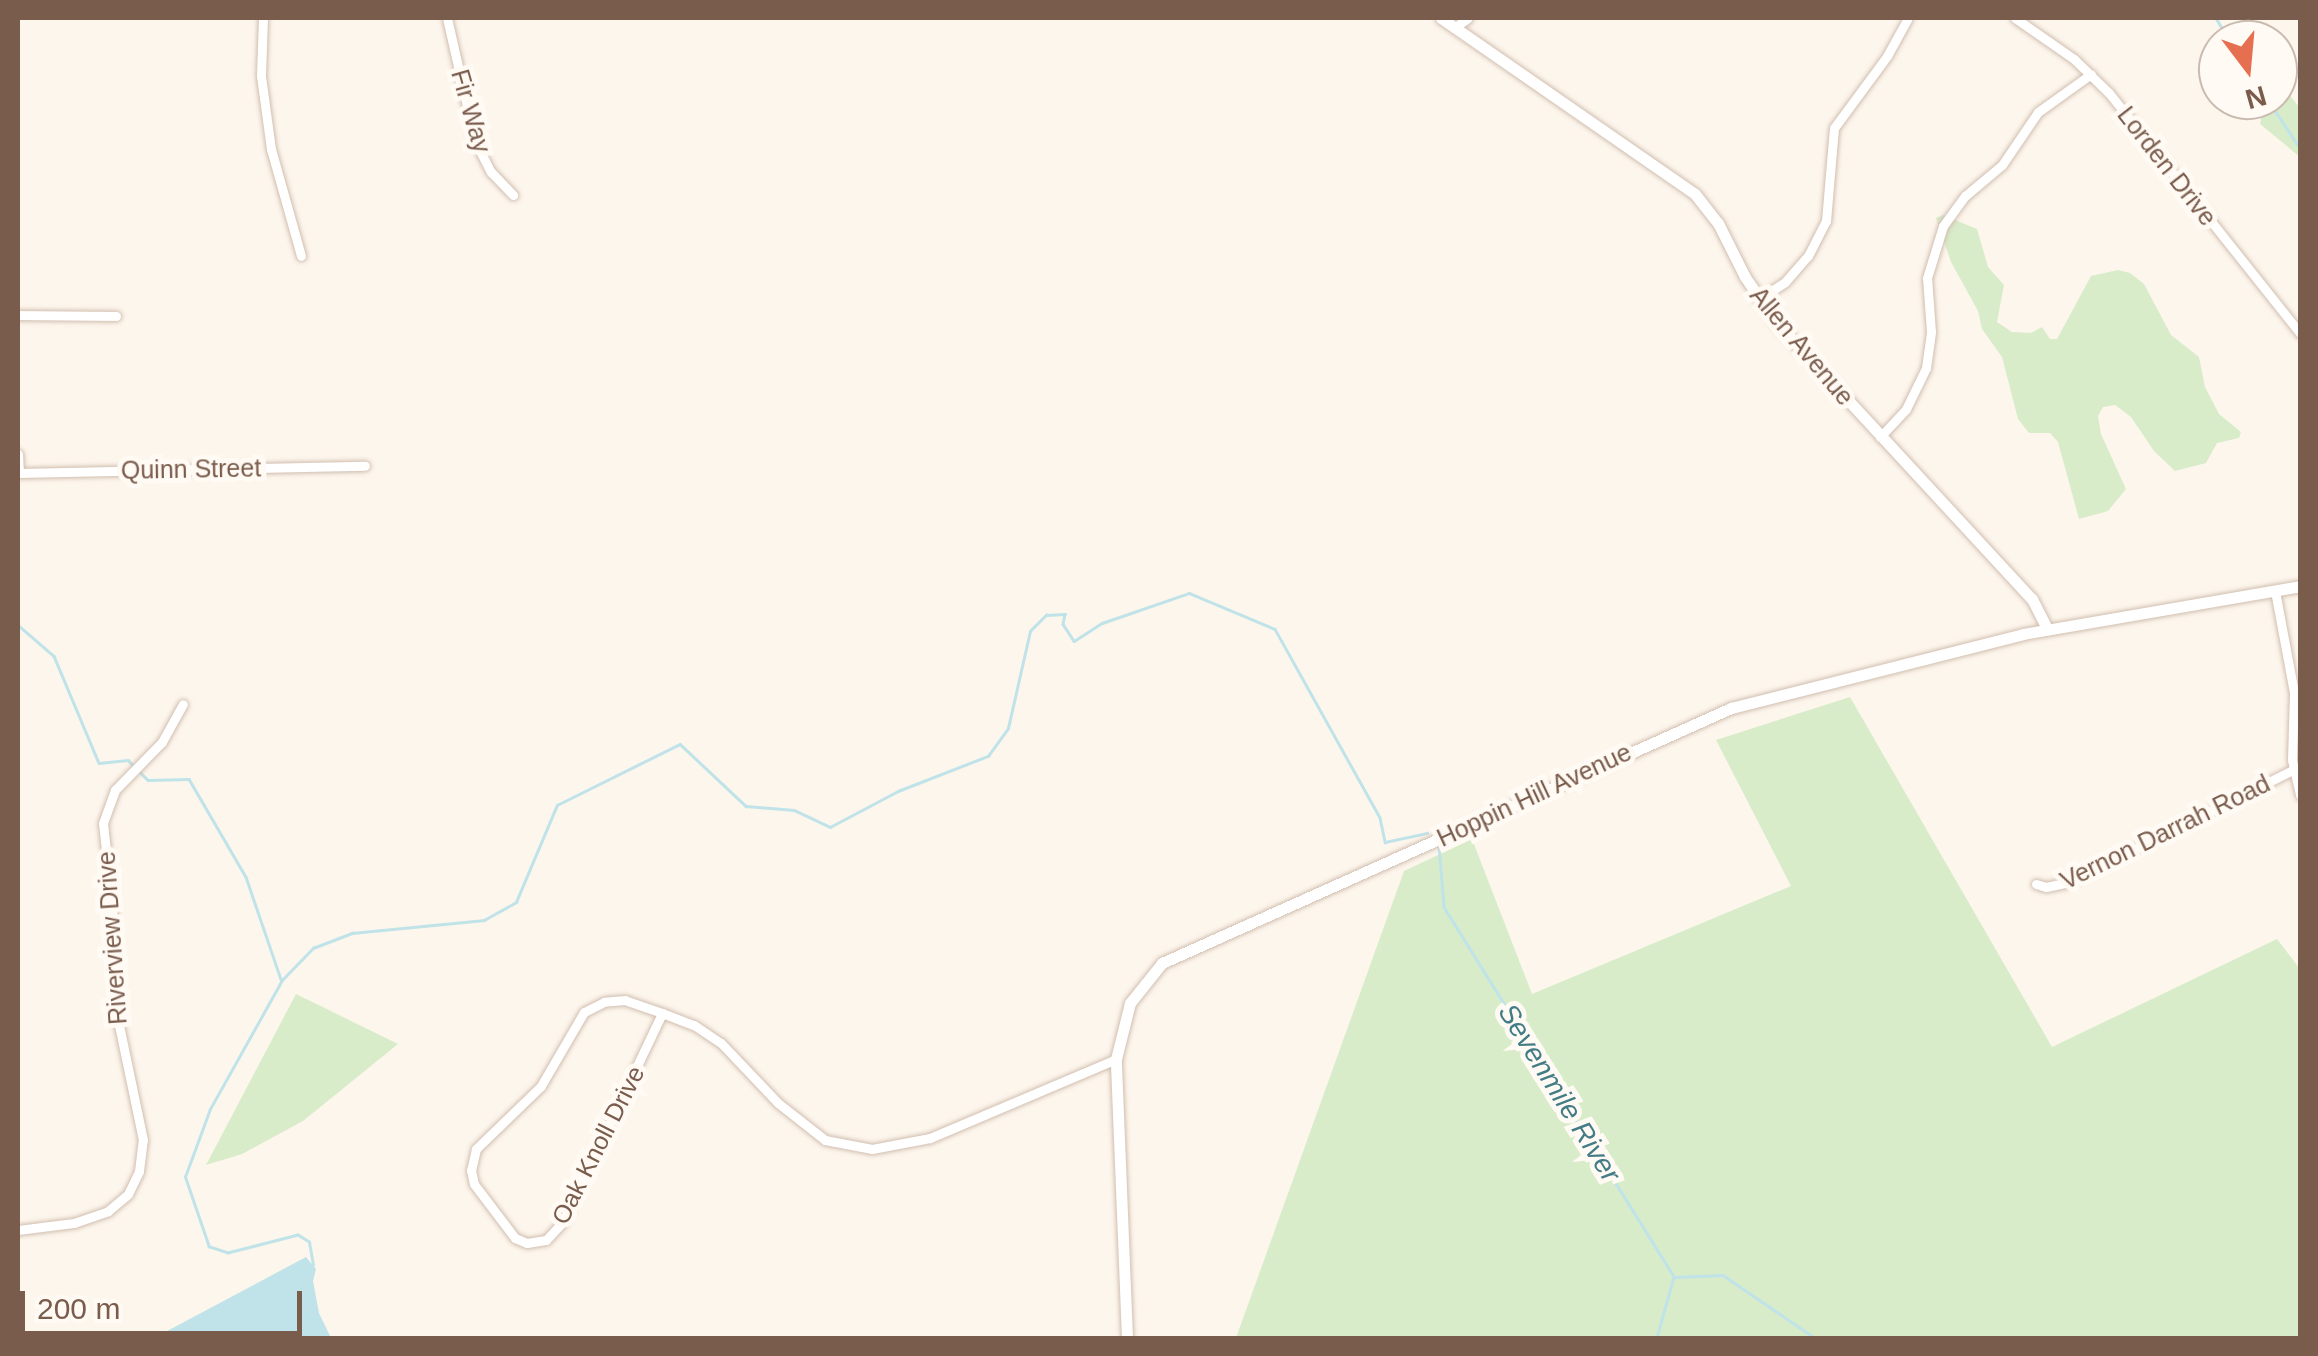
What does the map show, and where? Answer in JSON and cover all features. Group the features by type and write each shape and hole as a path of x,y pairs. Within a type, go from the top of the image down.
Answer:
{"street":[{"path":"263,18 261,76 271,150 301,256"},
{"name":"Fir Way","path":"447,18 476,141 491,172 513,195"},
{"name":"Allen Avenue","path":"1441,18 1695,194 1718,223 1759,300 1880,438 2032,598 2047,629"},
{"path":"1454,28 1468,18"},
{"path":"1759,300 1785,282 1818,239 1826,222 1834,128 1887,56 1908,18"},
{"name":"Lorden Drive","path":"2015,18 2091,74 2300,333"},
{"path":"1880,438 1906,409 1926,368 1931,337 1927,278 1943,226 1960,202 2002,164 2038,112 2091,74"},
{"path":"18,315 116,316"},
{"path":"18,454 18,473"},
{"name":"Quinn Street","path":"18,473 365,466"},
{"name":"Hoppin Hill Avenue","path":"1127,1338 1116,1059 1125,1016 1144,980 1162,963 1712,715 1834,679 2047,629 2300,586"},
{"path":"2274,592 2295,705 2293,770 2300,796"},
{"name":"Riverview Drive","path":"18,1230 74,1223 108,1212 128,1194 142,1161 142,1129 115,1006 112,907 103,823 115,790 172,730 182,704"},
{"name":"Vernon Darrah Road","path":"2036,884 2046,887 2070,882 2293,770"},
{"name":"Oak Knoll Drive","path":"662,1013 562,1223 546,1240 527,1243 516,1238 474,1184 471,1170 476,1149 540,1086 584,1012 614,1000 636,1000 694,1025 721,1043 778,1103 825,1140 872,1149 930,1138 1116,1059"}],"green space":[{"path":"2298,106 2300,157 2260,124 2261,120 2298,120"},
{"path":"1943,215 1977,229 1988,267 2004,285 1997,322 2012,332 2031,333 2042,327 2050,339 2057,339 2091,276 2118,270 2130,273 2144,284 2171,335 2199,357 2205,387 2219,414 2241,432 2239,438 2217,443 2206,463 2175,471 2154,451 2131,417 2115,405 2103,407 2098,416 2101,434 2126,489 2108,511 2079,519 2058,442 2050,433 2029,433 2018,419 2002,357 1982,329 1978,311 1951,262 1936,218"},
{"path":"1850,697 2052,1047 2277,939 2300,969 2300,1338 1236,1338 1404,871 1472,839 1532,994 1791,886 1716,740"},
{"path":"296,994 398,1044 303,1121 242,1154 206,1165"}],"water":[{"path":"306,1257 316,1269 313,1281 319,1313 331,1338 154,1338"}],"waterway":[{"path":"2281,120 2300,148"},
{"name":"Sevenmile River","path":"313,1265 309,1242 298,1235 228,1253 209,1247 185,1177 210,1109 282,980 313,948 352,933 484,920 516,902 557,805 680,744 746,806 794,810 830,827 898,791 988,756 1008,728 1030,631 1046,615 1065,614 1063,624 1074,641 1102,623 1189,593 1275,629 1380,818 1385,842 1427,833"},
{"name":"Sevenmile River","path":"18,625 54,656 99,763 128,760 148,780 189,779 246,877 281,979"},
{"name":"Sevenmile River","path":"1439,845 1444,907 1674,1277 1657,1338"},
{"path":"1676,1277 1723,1275 1815,1338"}]}
